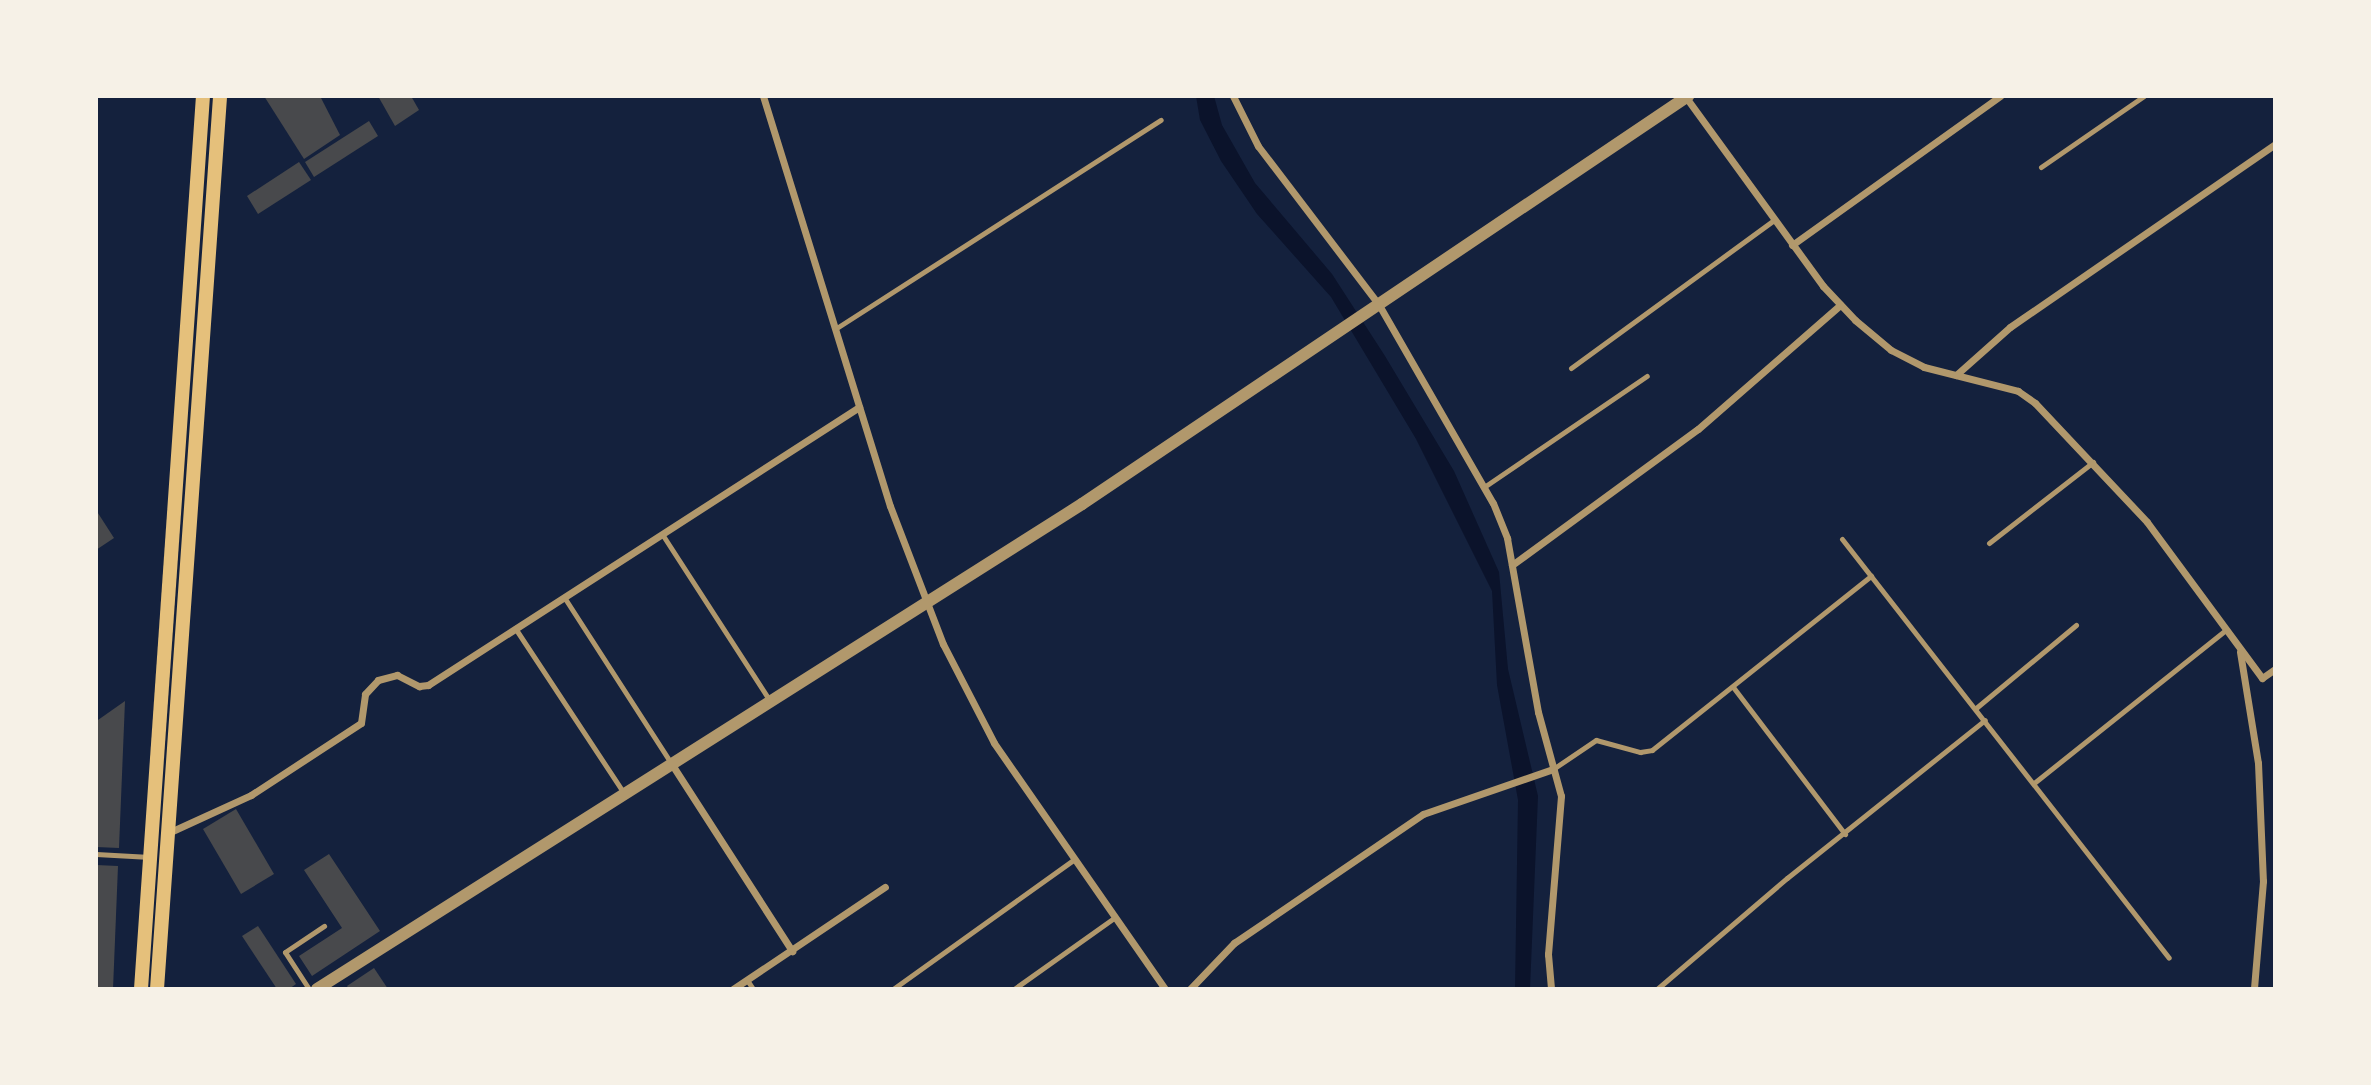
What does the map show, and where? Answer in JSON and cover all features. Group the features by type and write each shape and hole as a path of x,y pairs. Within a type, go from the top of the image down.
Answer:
{"main road":[{"path":"141,989 203,96"},
{"path":"158,989 220,96"}],"street":[{"path":"763,96 890,506 926,602 994,743 1165,989"},
{"path":"1233,96 1258,146 1378,304 1484,487 1507,538 1538,712 1561,796 1548,954 1551,989"},
{"path":"1792,245 2000,96"},
{"path":"317,989 926,602 1687,97 1792,245 1840,305 1891,350 1924,368 2018,391 2093,462 2147,522 2262,678 2275,669"},
{"path":"1956,375 2010,327 2275,144"},
{"path":"1512,565 1698,429 1840,305"},
{"path":"168,832 251,795 361,723 365,694 377,680 397,675 419,686 428,685 859,407"},
{"path":"2240,648 2258,763 2263,881 2254,989"},
{"path":"671,763 792,951"},
{"path":"1190,989 1234,943 1423,814 1553,769"},
{"path":"733,989 885,887"}],"lane":[{"path":"2041,167 2144,96"},
{"path":"835,329 1161,120"},
{"path":"1571,368 1774,220"},
{"path":"1484,487 1647,376"},
{"path":"1989,543 2093,462"},
{"path":"662,534 770,701"},
{"path":"1842,539 2169,958"},
{"path":"1553,769 1596,740 1640,752 1652,750 1871,576"},
{"path":"564,597 671,763"},
{"path":"1976,708 2076,625"},
{"path":"515,628 624,793"},
{"path":"2034,783 2226,630"},
{"path":"1734,687 1845,834"},
{"path":"1657,989 1985,720"},
{"path":"96,855 150,857"},
{"path":"893,989 1073,860"},
{"path":"1014,989 1114,918"},
{"path":"309,989 285,952 324,926"},
{"path":"747,980 753,989"}],"water":[{"path":"1196,96 1214,96 1222,125 1255,183 1332,274 1385,356 1454,471 1499,572 1508,669 1538,796 1530,989 1515,989 1518,800 1497,685 1492,591 1416,439 1331,297 1257,214 1221,161 1200,120"}],"building":[{"path":"264,96 320,96 340,135 304,159"},
{"path":"378,96 411,96 419,110 395,126"},
{"path":"369,121 378,136 314,177 305,162"},
{"path":"299,162 311,180 258,214 247,196"},
{"path":"96,510 114,538 96,550"},
{"path":"125,701 119,848 96,847 98,720"},
{"path":"236,809 274,874 241,894 203,829"},
{"path":"329,854 380,931 312,976 299,956 342,928 304,870"},
{"path":"96,865 118,866 113,989 96,989"},
{"path":"258,926 296,984 289,989 277,989 242,936"},
{"path":"374,968 388,989 349,989 347,986"}]}
